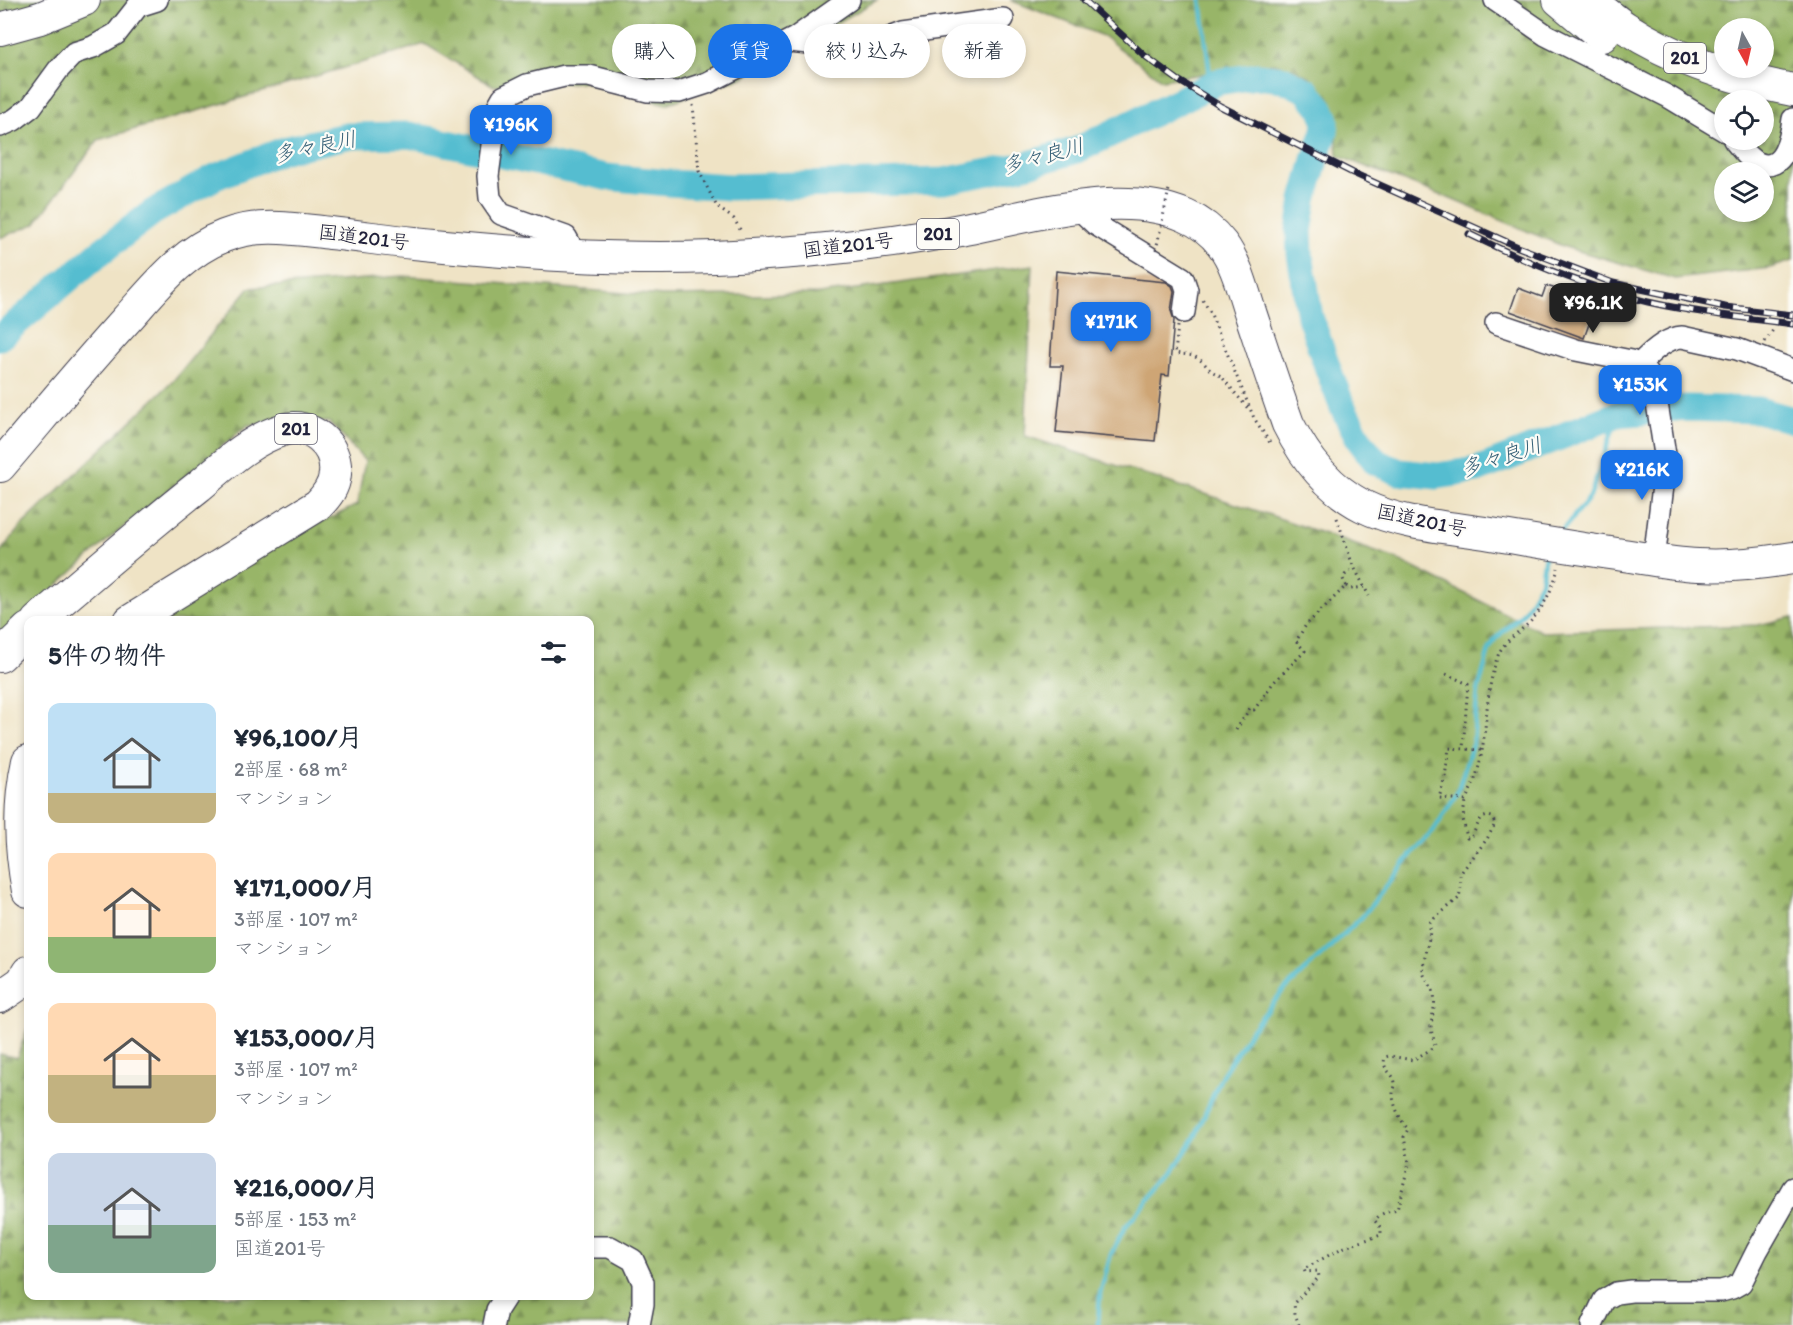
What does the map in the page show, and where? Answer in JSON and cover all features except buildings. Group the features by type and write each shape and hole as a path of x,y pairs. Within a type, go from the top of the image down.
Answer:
{"highway":[{"path":"0,9 32,0"},
{"path":"0,29 40,18 84,0"},
{"name":"201","path":"1559,0 1610,42 1694,83 1716,90"},
{"name":"201","path":"1589,0 1626,28 1697,63 1754,82 1793,90"},
{"path":"1774,109 1793,118"},
{"name":"国道201号","path":"0,466 97,351 162,280 193,252 226,235 267,227 296,228 413,243 577,257 621,259 752,255 844,247 943,234 1078,208 1121,204 1160,206 1192,218 1211,232 1222,244 1237,273 1287,424 1313,465 1329,482 1365,507 1395,517 1654,560 1721,566 1793,558"},
{"name":"201","path":"43,616 167,511 254,443 284,429 300,428 311,431 328,444 333,453 335,474 328,495 318,505 138,616"},
{"path":"0,656 24,632"},
{"path":"24,788 20,816 24,867"},
{"path":"0,997 11,992 24,979"}],"street":[{"path":"0,126 14,120 31,107 58,70 74,53 93,47 116,34 138,6 157,0"},
{"path":"792,40 849,0"},
{"path":"1495,0 1546,35 1667,96 1714,124"},
{"path":"792,41 856,44 879,42 903,33 1003,20"},
{"path":"577,257 566,237 501,214 490,198 488,176 499,104 503,98 527,85 564,76 589,76 648,91 679,92 717,78"},
{"path":"1743,150 1758,163 1770,163 1780,159 1786,150 1793,118"},
{"path":"1078,208 1095,224 1183,278 1186,290 1181,319"},
{"path":"1496,323 1576,350 1631,361 1649,374 1654,384 1666,461 1654,560"},
{"path":"1639,365 1647,356 1675,337 1682,337 1737,349 1793,370"},
{"path":"1592,1325 1604,1300 1616,1293 1721,1290 1741,1283 1793,1188"},
{"path":"594,1247 610,1247 633,1260 643,1282 643,1304 639,1325"},
{"path":"495,1325 497,1310 503,1300"}],"path":[{"path":"690,89 696,126 699,171 717,207 734,219 752,255"},
{"path":"1156,250 1169,189"},
{"path":"1181,319 1175,353 1194,356 1203,362 1211,371 1221,376 1252,412"},
{"path":"1299,1325 1294,1303 1318,1277 1318,1271 1305,1272 1304,1269 1342,1248 1381,1235 1377,1218 1381,1214 1397,1210 1409,1163 1404,1137 1408,1129 1398,1113 1393,1092 1395,1081 1385,1069 1383,1062 1389,1056 1413,1060 1433,1048 1435,1044 1431,1031 1436,1009 1433,990 1423,972 1431,935 1430,922 1459,898 1460,874 1494,829 1495,824 1492,817 1481,818 1472,838 1467,838 1463,819 1465,800 1472,789 1481,761 1488,699 1500,652 1505,644 1537,613 1551,589 1556,578 1562,545"},
{"path":"1354,568 1345,574 1343,579 1346,586 1351,589 1364,587"},
{"path":"1236,730 1250,708 1254,710 1273,683 1305,651 1296,641 1306,626 1346,586"},
{"path":"1446,674 1468,684 1463,748"},
{"path":"1465,800 1439,798 1449,748 1481,750"}],"green space":[{"path":"0,0 877,0 836,24 804,24 804,42 792,49 792,24 708,24 708,78 741,78 666,104 584,82 494,86 425,44 98,140 35,224 0,238"},
{"path":"1010,0 1793,0 1793,261 1770,268 1675,279 1565,247 1446,197 1338,156 1335,112 1309,76 1274,63 1162,80 1103,36"},
{"path":"1033,265 1025,436 1267,514 1396,559 1542,632 1758,625 1793,617 1793,1325 0,1325 0,1054 17,1058 24,1038 24,1300 594,1300 594,616 170,616 220,572 357,505 365,461 329,422 248,425 110,538 0,637 0,552 22,525 173,381 249,288 403,276 664,296 819,294"}],"waterway":[{"path":"1201,0 1211,85"},
{"name":"多々良川","path":"0,337 98,254 153,212 215,177 284,150 346,136 409,135 606,177 669,183 730,187 944,181 1025,165 1077,150 1217,82 1257,76 1283,79 1307,91 1321,108 1326,120 1325,131 1304,200 1299,231 1300,254 1310,317 1328,369 1343,408 1360,441 1376,462 1399,472 1437,476 1477,470 1618,414 1686,408 1758,410 1793,420"},
{"path":"1560,533 1590,497 1618,414"},
{"path":"1098,1325 1100,1294 1111,1254 1125,1227 1169,1177 1195,1137 1222,1075 1251,1030 1282,992 1362,917 1414,851 1433,832 1457,793 1473,742 1478,691 1489,650 1495,639 1524,612 1541,582 1545,554"}],"railway":[{"path":"1084,0 1145,56 1220,106 1353,173 1518,247 1613,283 1725,307 1793,315"},
{"path":"1469,234 1557,273 1625,296 1684,309 1793,324"}]}
